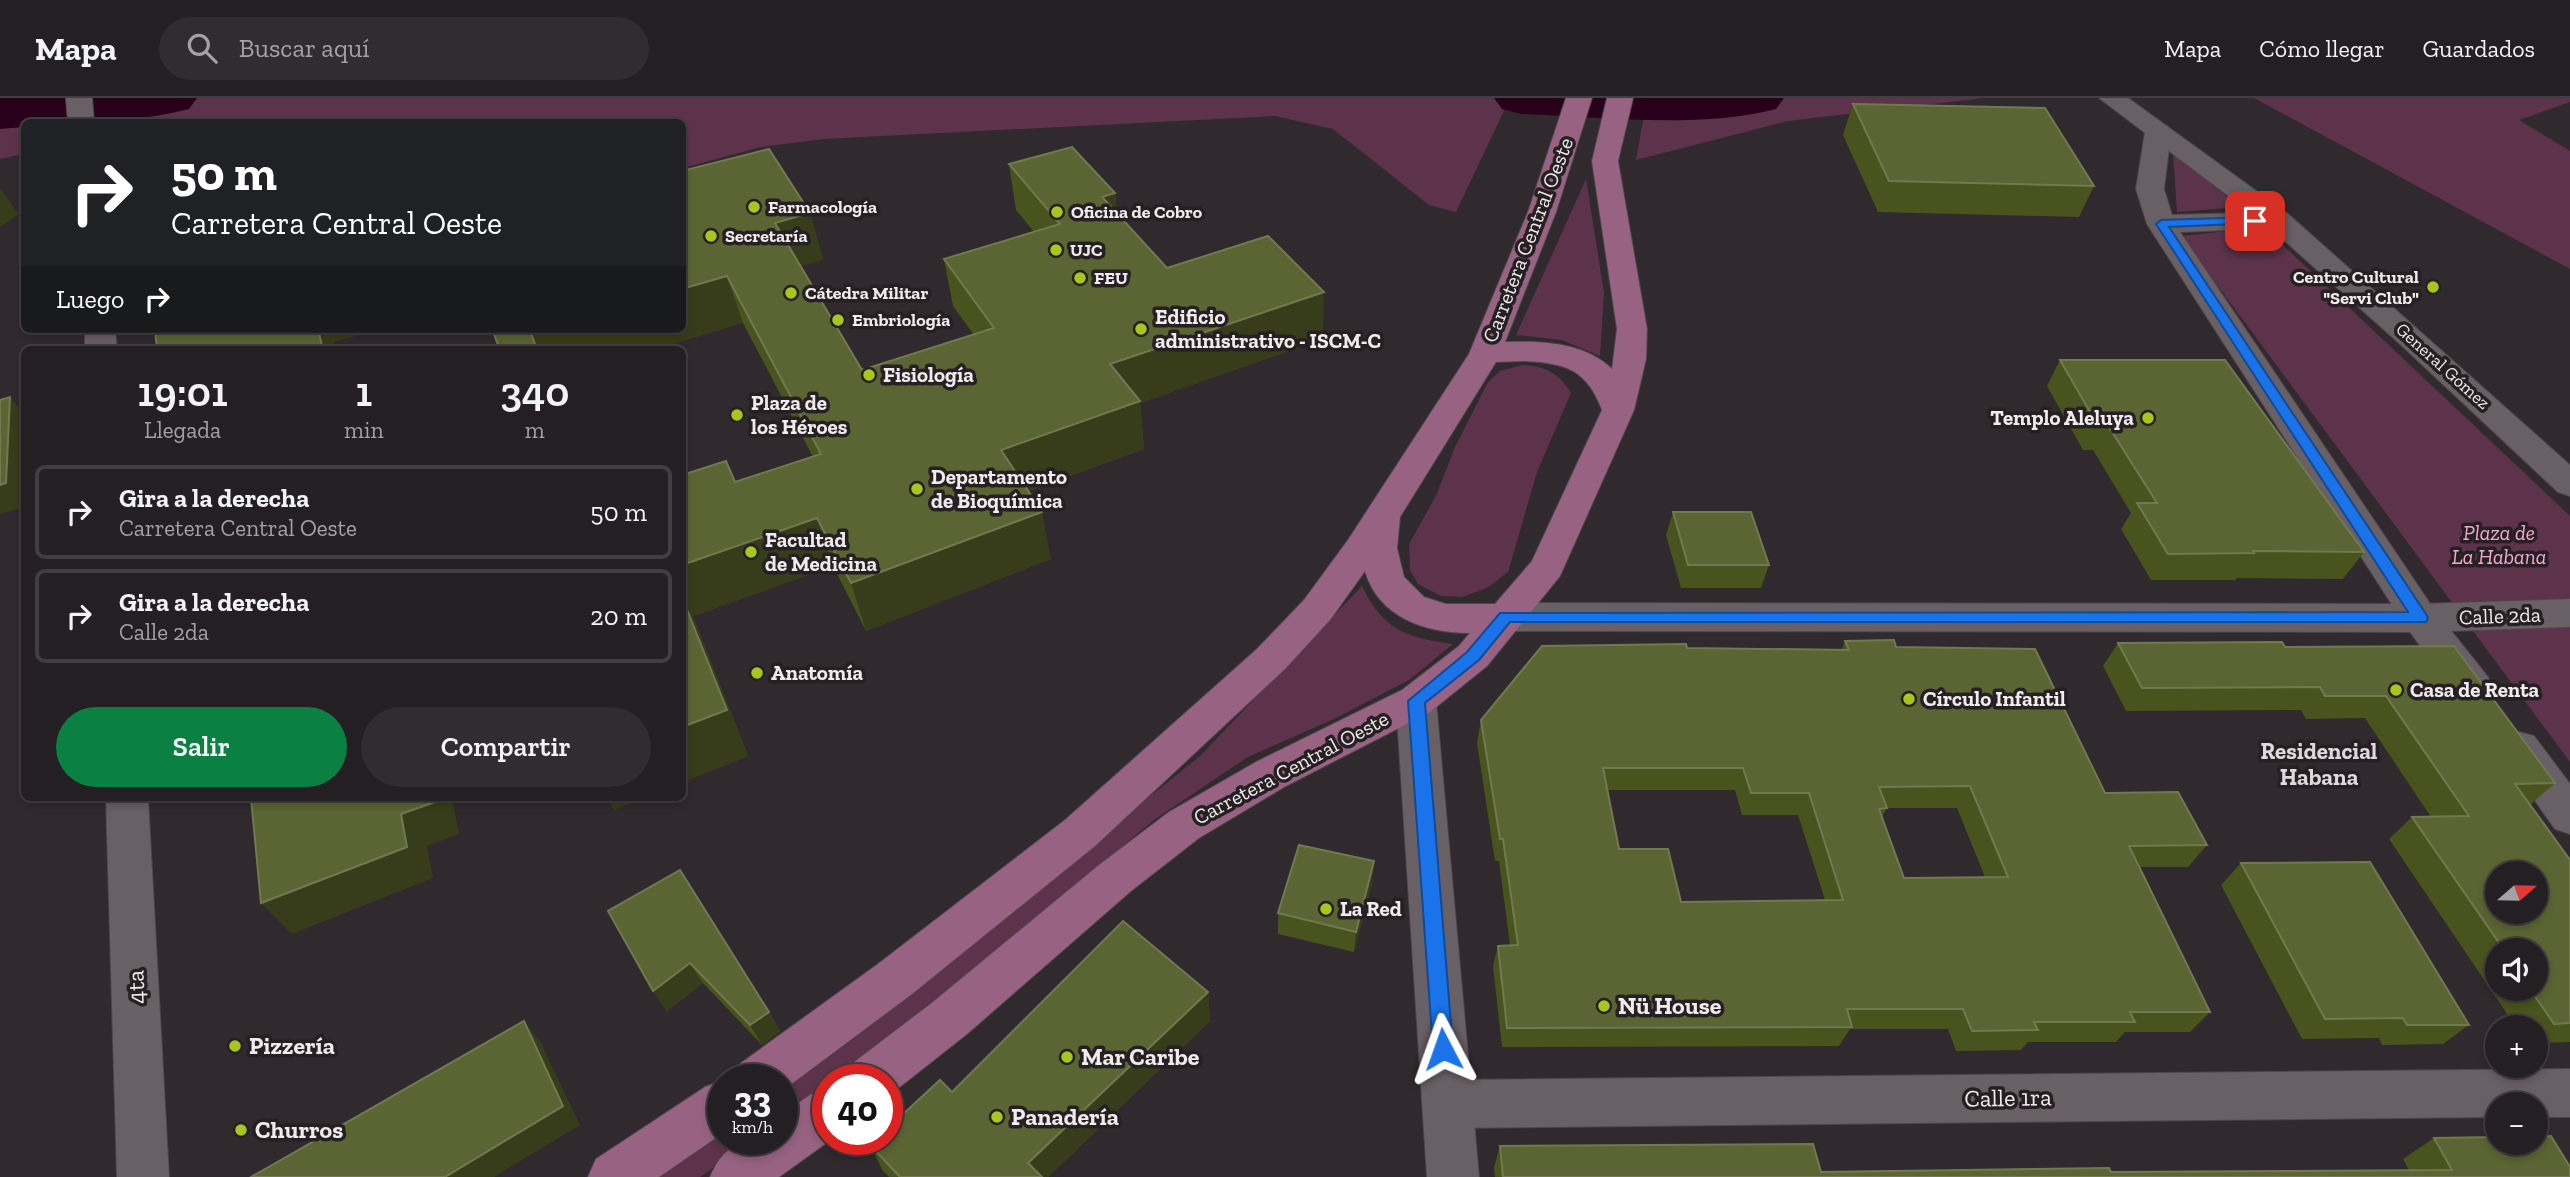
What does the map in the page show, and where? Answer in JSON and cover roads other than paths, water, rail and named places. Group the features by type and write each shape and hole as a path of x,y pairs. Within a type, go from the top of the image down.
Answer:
{"main road":[{"name":"Carretera Central Oeste","path":"780,1064 895,979 1080,833 1271,659 1317,610 1382,515 1485,354 1562,157 1579,98"},
{"name":"Carretera Central Oeste","path":"891,1064 950,1018 1115,878 1184,825 1270,774 1416,701 1473,656 1547,567 1618,410 1630,359 1633,329 1605,161 1620,98"},
{"path":"1485,354 1518,349 1548,351 1575,359 1599,373 1614,390 1618,410"},
{"path":"1382,515 1380,556 1386,580 1396,597 1420,611 1447,619 1469,621 1505,617"},
{"path":"614,1177 707,1115"},
{"path":"736,1177 812,1123"}],"street":[{"path":"79,98 80,119"},
{"name":"General Gómez","path":"2112,98 2278,219 2570,484"},
{"path":"2158,132 2150,189 2161,224 2420,618 2570,816"},
{"path":"2161,224 2278,219"},
{"name":"Calle 2da","path":"1505,617 2420,618 2570,613"},
{"path":"1416,701 1453,1177"},
{"name":"4ta","path":"127,801 143,1177"},
{"name":"Calle 1ra","path":"1447,1104 2570,1093"}],"waterway":[{"path":"0,113 170,98"},
{"path":"1521,98 1685,103 1757,98"}],"place":[{"name":"Farmacología","path":"754,207"},
{"name":"Oficina de Cobro","path":"1057,212"},
{"name":"Secretaría","path":"711,236"},
{"name":"UJC","path":"1056,250"},
{"name":"FEU","path":"1080,278"},
{"name":"Centro Cultural \"Servi Club\"","path":"2433,287"},
{"name":"Cátedra Militar","path":"791,293"},
{"name":"Embriología","path":"838,320"},
{"name":"Edificio administrativo - ISCM-C","path":"1141,329"},
{"name":"Fisiología","path":"869,375"},
{"name":"Plaza de los Héroes","path":"737,415"},
{"name":"Templo Aleluya","path":"2148,418"},
{"name":"Departamento de Bioquímica","path":"917,489"},
{"name":"Facultad de Medicina","path":"751,552"},
{"name":"Anatomía","path":"757,673"},
{"name":"Casa de Renta","path":"2396,690"},
{"name":"Círculo Infantil","path":"1909,699"},
{"name":"La Red","path":"1326,909"},
{"name":"Nü House","path":"1604,1006"},
{"name":"Pizzería","path":"235,1046"},
{"name":"Mar Caribe","path":"1067,1057"},
{"name":"Panadería","path":"997,1117"},
{"name":"Churros","path":"241,1130"}],"district":[{"name":"Residencial Habana","path":"2319,764"}],"park label":[{"name":"Plaza de La Habana","path":"2499,545"}]}
